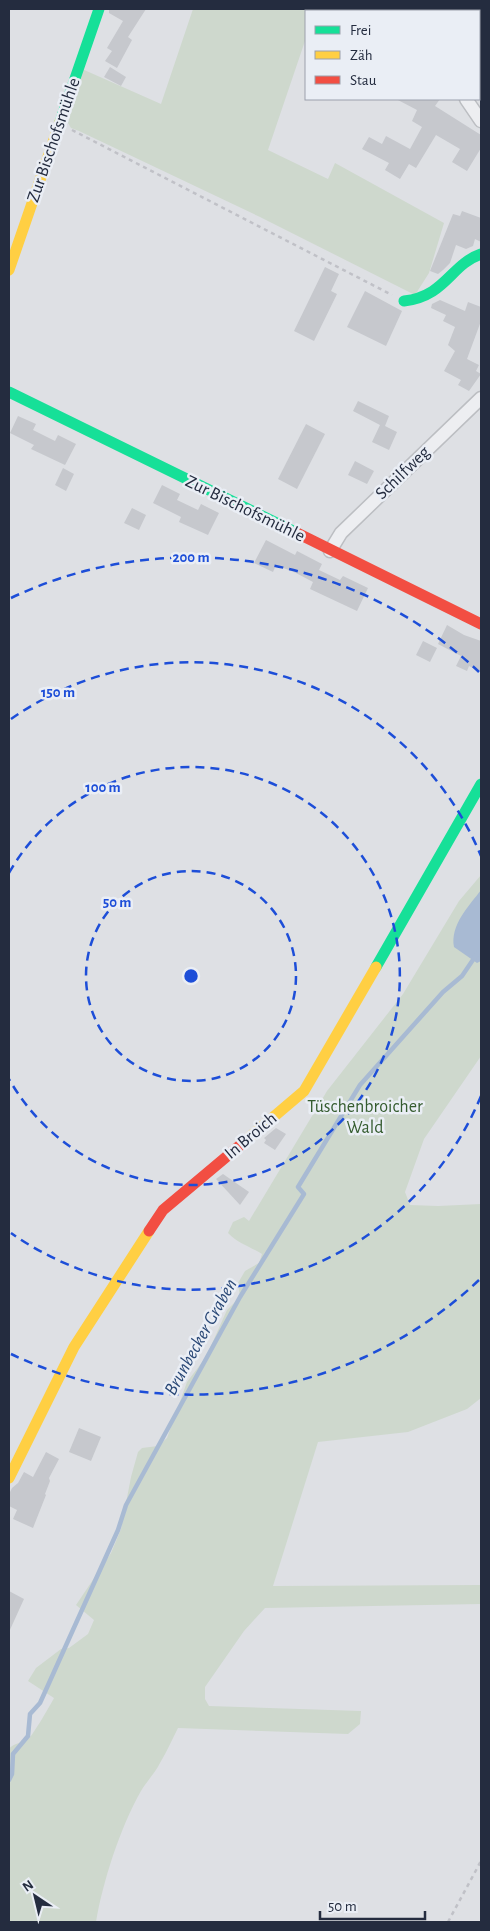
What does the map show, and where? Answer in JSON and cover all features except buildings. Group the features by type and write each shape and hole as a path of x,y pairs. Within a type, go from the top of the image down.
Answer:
{"street":[{"name":"Zur Bischofsmühle","path":"9,270 99,9"},
{"path":"467,100 481,121"},
{"path":"404,301 417,300 436,290 468,260 481,254"},
{"name":"Zur Bischofsmühle","path":"9,392 481,624"},
{"name":"Schilfweg","path":"330,551 340,533 481,398"},
{"name":"In Broich","path":"9,1478 74,1347 163,1210 304,1091 481,784"}],"path":[{"path":"59,124 404,301"},
{"path":"448,1922 481,1861"}],"green space":[{"path":"193,9 312,9 305,10 305,41 268,150 328,179 335,163 444,223 429,273 415,295 260,217 71,128 68,123 82,69 161,104"},
{"name":"Tüschenbroicher Wald","path":"481,875 481,1056 424,1139 405,1192 410,1205 481,1204 481,1398 467,1409 408,1432 318,1442 273,1586 481,1585 481,1604 265,1608 244,1631 205,1687 205,1699 209,1706 361,1711 360,1724 348,1734 178,1728 158,1767 141,1791 126,1821 108,1872 96,1922 9,1922 9,1749 31,1736 54,1698 28,1681 36,1668 61,1649 69,1648 88,1634 94,1620 76,1605 111,1553 121,1529 138,1452 142,1448 158,1446 167,1438 187,1382 206,1357 227,1310 240,1297 238,1283 245,1271 259,1263 262,1254 228,1233 233,1222 244,1217 249,1221 327,1091 403,994 459,901"}],"water":[{"path":"481,890 481,961 477,963 454,947 454,939 455,931 462,916"}],"waterway":[{"name":"Brunbecker Graben","path":"9,1780 12,1774 13,1754 28,1736 30,1714 40,1703 118,1530 126,1505 240,1297 304,1194 298,1187 360,1085 443,992 462,976 481,948"}],"traffic: fast":[{"path":"60,122 99,9"},
{"path":"404,301 418,298 439,287 462,265 481,254"},
{"path":"9,392 297,533"},
{"path":"376,967 481,784"}],"traffic: slow":[{"path":"9,270 60,122"},
{"path":"244,1142 304,1091 376,967"},
{"path":"9,1478 74,1347 149,1231"}],"traffic: jam":[{"path":"297,533 481,624"},
{"path":"149,1231 163,1210 244,1142"}]}
